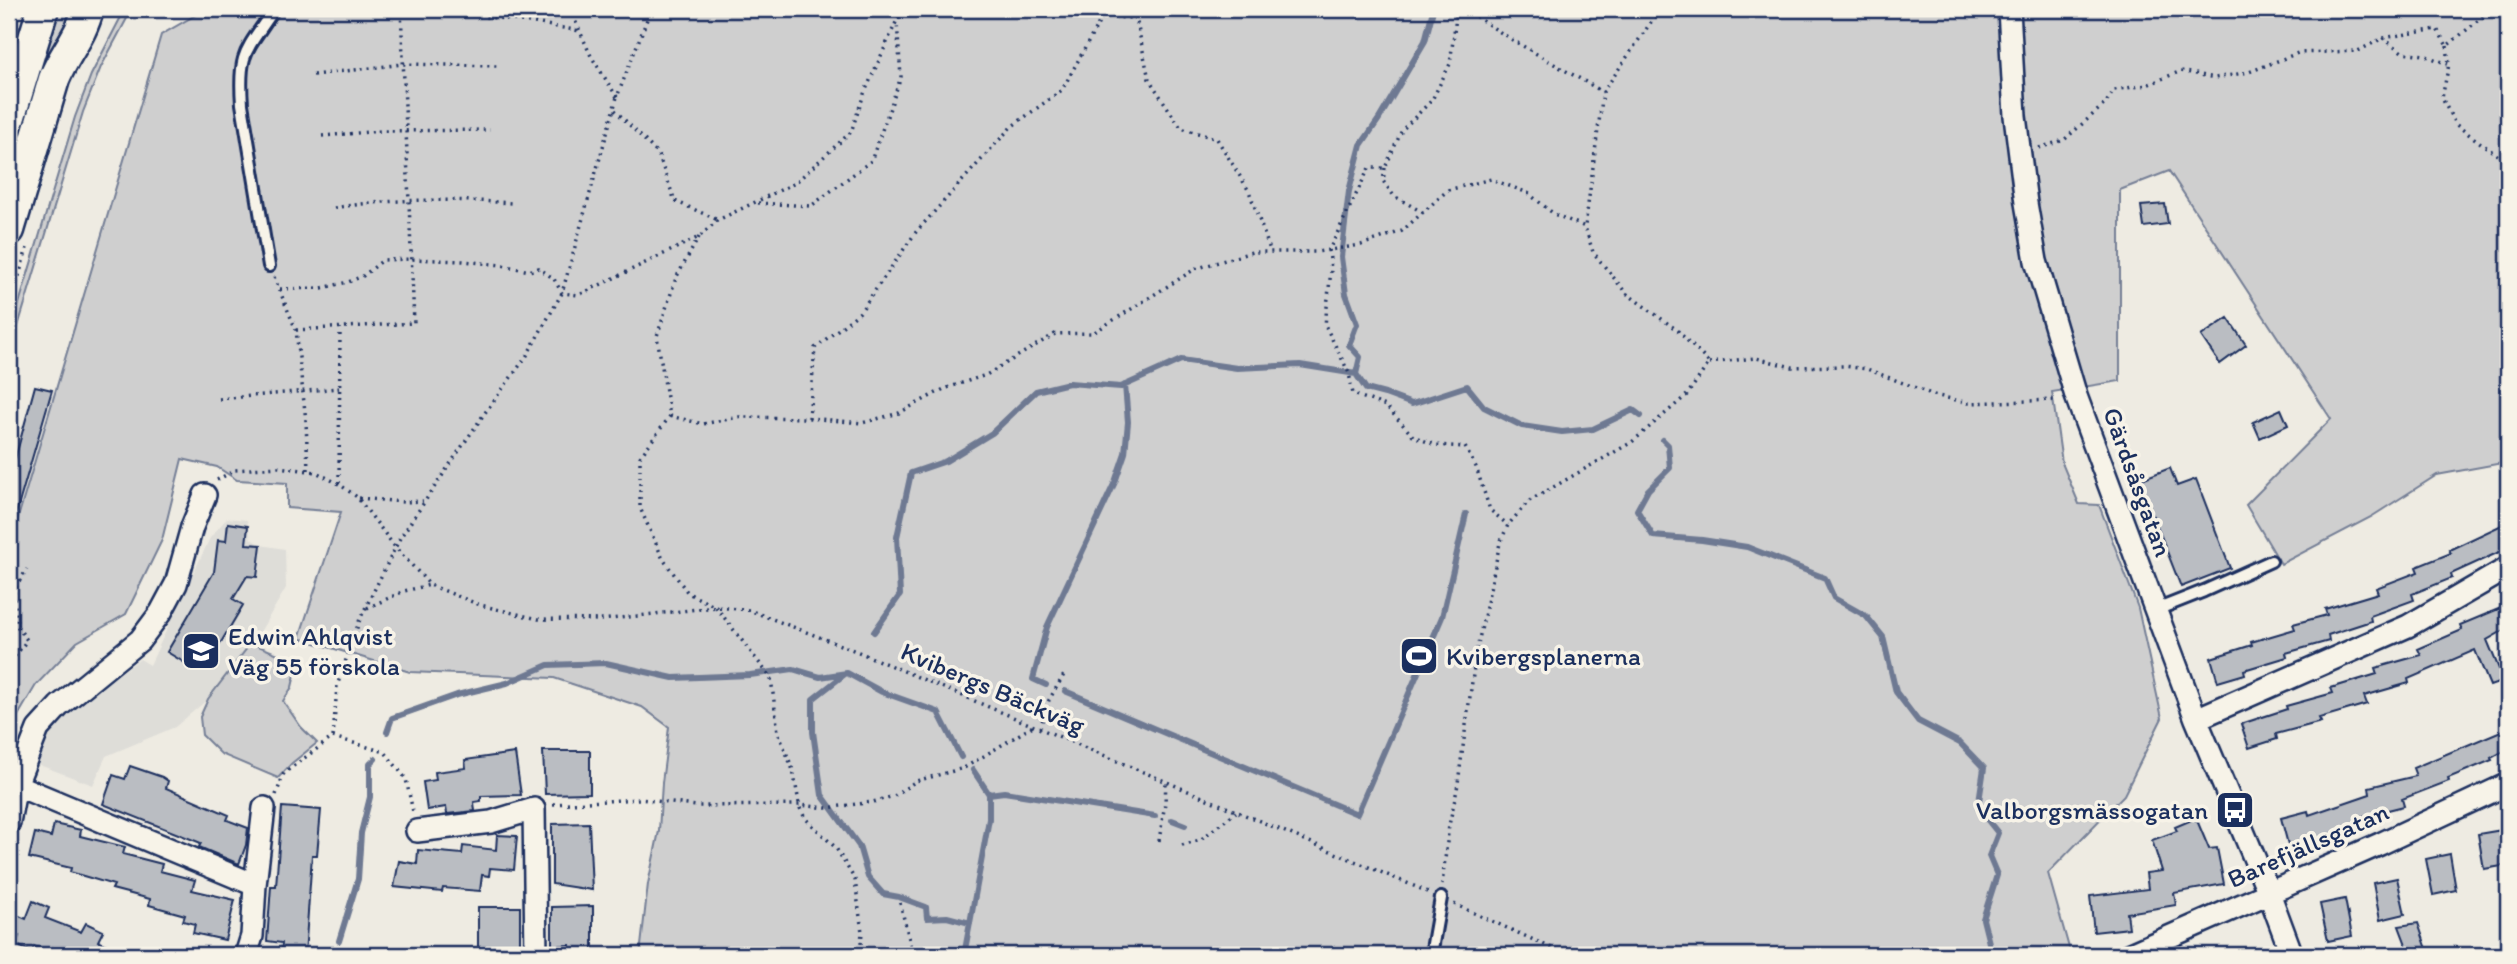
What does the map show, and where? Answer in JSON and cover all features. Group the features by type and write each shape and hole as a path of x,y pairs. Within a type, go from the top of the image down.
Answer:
{"main road":[{"path":"9,119 43,9"},
{"path":"9,230 54,79 61,62 84,25 88,9"}],"street":[{"name":"Gärdsåsgatan","path":"2009,9 2019,155 2036,261 2076,396 2196,719 2292,955"},
{"path":"9,822 16,785 38,729 59,706 140,640 161,612 176,584 192,527 205,495"},
{"path":"2196,719 2408,626 2508,568"},
{"name":"Barefjällsgatan","path":"2128,955 2508,784"},
{"path":"16,785 255,886"},
{"path":"246,955 252,936 264,808"},
{"path":"417,831 491,822 534,809 536,955"}],"lane":[{"path":"269,266 240,79 242,59 248,44 274,9"},
{"path":"2156,610 2271,561"},
{"path":"1431,955 1441,898"}],"path":[{"path":"296,330 414,323 401,9"},
{"path":"423,9 580,31"},
{"path":"570,9 592,57 617,97"},
{"path":"264,808 274,799 284,774 333,737 337,685 360,619 395,548 424,501 526,357 562,293 617,97 651,9"},
{"path":"562,293 579,295 699,237 718,220 795,184 851,132 864,94 902,9"},
{"path":"1138,9 1136,18 1149,79 1181,128 1217,139 1249,191 1270,250"},
{"path":"1424,213 1394,196 1383,181 1385,168 1402,130 1432,100 1450,64 1457,9"},
{"path":"1464,9 1603,92"},
{"path":"1660,9 1603,92 1585,227 1593,252 1626,293 1677,330 1709,363"},
{"path":"2447,46 2492,9"},
{"path":"809,418 816,348 860,312 915,232 1011,127 1062,90 1102,17 1136,18"},
{"path":"756,203 811,206 871,161 901,77 896,19"},
{"path":"2019,155 2064,140 2106,103 2114,90 2147,85 2181,71 2215,78 2249,72 2298,54 2358,51 2383,38 2437,29 2447,46 2449,65 2442,98 2455,124 2508,162"},
{"path":"2383,38 2402,52 2424,55 2449,65"},
{"path":"313,75 404,64 498,66"},
{"path":"615,110 658,154 675,201 718,220"},
{"path":"322,136 406,130 490,130"},
{"path":"1385,168 1368,168 1329,250 1331,270 1325,325 1349,373 1353,394 1385,407 1413,436 1435,444 1465,447 1476,467 1490,510 1508,525"},
{"path":"670,416 703,425 739,417 809,418 862,423 898,413 944,389 986,375 1055,334 1093,333 1195,269 1252,252 1317,252 1361,245 1402,231 1448,190 1491,180 1528,193 1554,214 1585,227"},
{"path":"334,208 362,203 460,200 512,203"},
{"path":"699,237 676,278 657,336 670,416 640,457 640,508 663,559 688,593 716,607 771,678 778,732 793,770 805,818 836,848 855,880 862,932 860,955"},
{"path":"280,289 322,288 363,276 383,260 411,259 502,265 529,271 539,268 554,279 562,293"},
{"path":"269,266 296,330 306,421 307,470"},
{"path":"339,484 340,328"},
{"path":"1441,898 1449,825 1457,790 1476,653 1500,543 1508,525 1529,501 1632,442 1687,395 1709,363 1756,358 1792,367 1843,366 1867,369 1934,395 1969,403 2049,401 2076,396"},
{"path":"219,399 243,399 301,390 339,388"},
{"path":"205,495 218,480 235,470 279,467 307,470 339,484 357,497 393,502 424,501"},
{"name":"Kvibergs Bäckväg","path":"357,497 395,548 430,585 480,605 538,619 602,620 716,607 749,610 856,651 1166,781 1441,898 1567,955"},
{"path":"9,669 27,640 18,626 13,590 27,569"},
{"path":"365,609 404,591 430,585"},
{"path":"1040,728 1049,700 1065,673"},
{"path":"534,809 562,802 639,799 696,806 833,807 894,796 916,781 964,768 1033,726"},
{"path":"333,737 385,752 406,779 417,831"},
{"path":"1158,841 1166,781"},
{"path":"1182,845 1200,840 1237,811"},
{"path":"900,904 911,955"}],"shaded area":[{"path":"57,9 81,9 9,184 9,159"},
{"path":"125,9 132,9 101,67 83,112 9,356 9,337 75,117 91,75"},
{"path":"206,9 2508,9 2508,462 2437,475 2371,517 2281,564 2246,505 2331,419 2169,171 2120,190 2120,381 2052,392 2062,463 2079,504 2099,505 2138,608 2162,718 2124,795 2048,873 2071,955 640,955 648,884 659,831 669,727 642,707 554,678 410,672 299,638 341,512 287,508 287,483 237,480 217,467 182,459 162,540 126,614 77,642 36,685 9,731 9,548 161,35"},
{"name":"Edwin Ahlqvist Väg 55 förskola","path":"227,518 247,520 251,539 261,545 285,549 286,588 260,632 208,699 175,727 106,756 93,785 34,763 47,736 80,703 140,659 150,665 210,538"},
{"path":"251,643 298,662 292,687 283,701 301,727 317,743 278,778 221,754 202,735 200,717 208,699"}],"building":[{"path":"2165,204 2168,224 2144,227 2141,206"},
{"path":"2228,318 2246,345 2220,364 2201,336"},
{"path":"35,386 52,390 13,524 9,524 9,481"},
{"path":"2281,409 2288,425 2260,438 2253,422"},
{"path":"2170,468 2177,486 2196,479 2230,568 2181,587 2139,480"},
{"path":"2508,522 2508,548 2451,574 2452,578 2412,594 2414,600 2370,616 2371,621 2328,635 2329,641 2286,653 2287,657 2244,670 2245,674 2218,682 2211,658 2295,629 2293,624 2327,615 2325,609 2378,593 2376,588 2418,572 2416,567 2451,553 2449,550"},
{"path":"228,523 248,526 246,544 261,545 257,577 247,576 233,599 243,605 207,666 196,660 192,667 167,652 214,572 218,540 226,541"},
{"path":"2508,605 2508,628 2487,640 2504,681 2490,686 2475,650 2408,679 2409,683 2364,696 2367,704 2319,718 2321,722 2276,734 2277,739 2249,748 2241,724 2287,709 2286,706 2333,693 2331,688 2377,674 2375,668 2421,655 2418,649 2462,630 2460,625"},
{"path":"2508,728 2508,749 2491,758 2492,760 2448,778 2449,781 2402,799 2404,806 2360,817 2362,823 2316,839 2318,844 2290,852 2281,818 2308,811 2309,815 2370,794 2369,787 2416,776 2413,768"},
{"path":"543,751 590,751 590,793 545,794"},
{"path":"515,753 521,795 481,796 481,801 474,802 475,811 447,814 446,807 427,810 423,782 436,780 435,772 466,768 465,760"},
{"path":"130,766 162,777 168,781 166,788 229,815 227,820 248,828 246,845 239,864 199,847 201,843 103,804 113,775 125,779"},
{"path":"282,807 321,810 317,855 312,855 305,955 281,955 282,943 267,941 271,886 276,886"},
{"path":"2196,818 2209,849 2217,848 2224,884 2174,893 2176,905 2127,913 2129,928 2094,932 2090,896 2148,889 2146,873 2162,871 2152,840 2177,831 2175,827"},
{"path":"589,823 592,890 552,884 552,824"},
{"path":"54,824 81,830 80,836 125,847 123,854 162,864 160,871 195,880 192,890 235,900 225,940 193,933 195,924 183,921 185,915 149,905 150,899 112,889 114,885 70,872 71,868 29,858 35,833 51,837"},
{"path":"2502,830 2508,865 2484,869 2478,834"},
{"path":"497,835 517,836 514,870 490,868 489,876 482,875 480,891 443,888 442,892 394,887 399,861 417,864 418,850 462,854 463,846 496,850"},
{"path":"2450,854 2456,890 2433,895 2426,859"},
{"path":"2397,878 2405,914 2380,920 2373,883"},
{"path":"2345,899 2352,936 2328,941 2320,904"},
{"path":"33,901 49,908 45,918 81,932 86,923 103,931 98,941 127,955 68,955 52,947 50,952 34,946 32,952 16,945 19,936 10,932 17,915 26,919"},
{"path":"593,906 593,955 570,955 570,945 552,946 552,907"},
{"path":"478,907 520,907 520,955 478,955"},
{"path":"2418,923 2429,955 2410,955 2399,926"}],"waterway":[{"path":"1433,10 1425,41 1361,145 1349,191 1341,257 1346,294 1357,324 1349,345 1360,357 1356,374 1366,389 1412,404 1467,386 1484,407 1522,426 1562,432 1593,429 1633,410 1641,416"},
{"path":"874,632 900,595 897,537 911,473 946,461 992,433 1036,391 1069,383 1121,387 1181,360 1237,368 1300,365 1356,374"},
{"path":"1046,685 1033,679 1047,627 1115,482 1125,453 1128,422 1125,385"},
{"path":"1663,440 1668,445 1670,468 1648,490 1637,510 1653,536 1747,547 1825,578 1834,598 1866,616 1883,637 1896,692 1918,721 1960,743 1984,768 1978,808 1998,833 1989,856 1997,875 1983,919 1992,955"},
{"path":"1065,691 1357,814 1442,617 1466,514"},
{"path":"387,732 392,718 457,695 507,683 548,665 606,663 673,678 750,675 793,669 820,677 847,673 882,692 938,712 961,757"},
{"path":"845,674 813,699 813,732 822,795 859,846 868,877 883,894 926,907 927,918 947,917 970,923 964,955"},
{"path":"339,941 358,879 361,833 370,797 370,764 375,759"},
{"path":"970,923 989,819 989,794 973,770"},
{"path":"989,794 1004,792 1155,816"},
{"path":"1172,820 1185,825"}],"place":[{"name":"Edwin Ahlqvist Väg 55 förskola","path":"201,651"},
{"name":"Kvibergsplanerna","path":"1419,656"},
{"name":"Valborgsmässogatan","path":"2235,810"}]}
